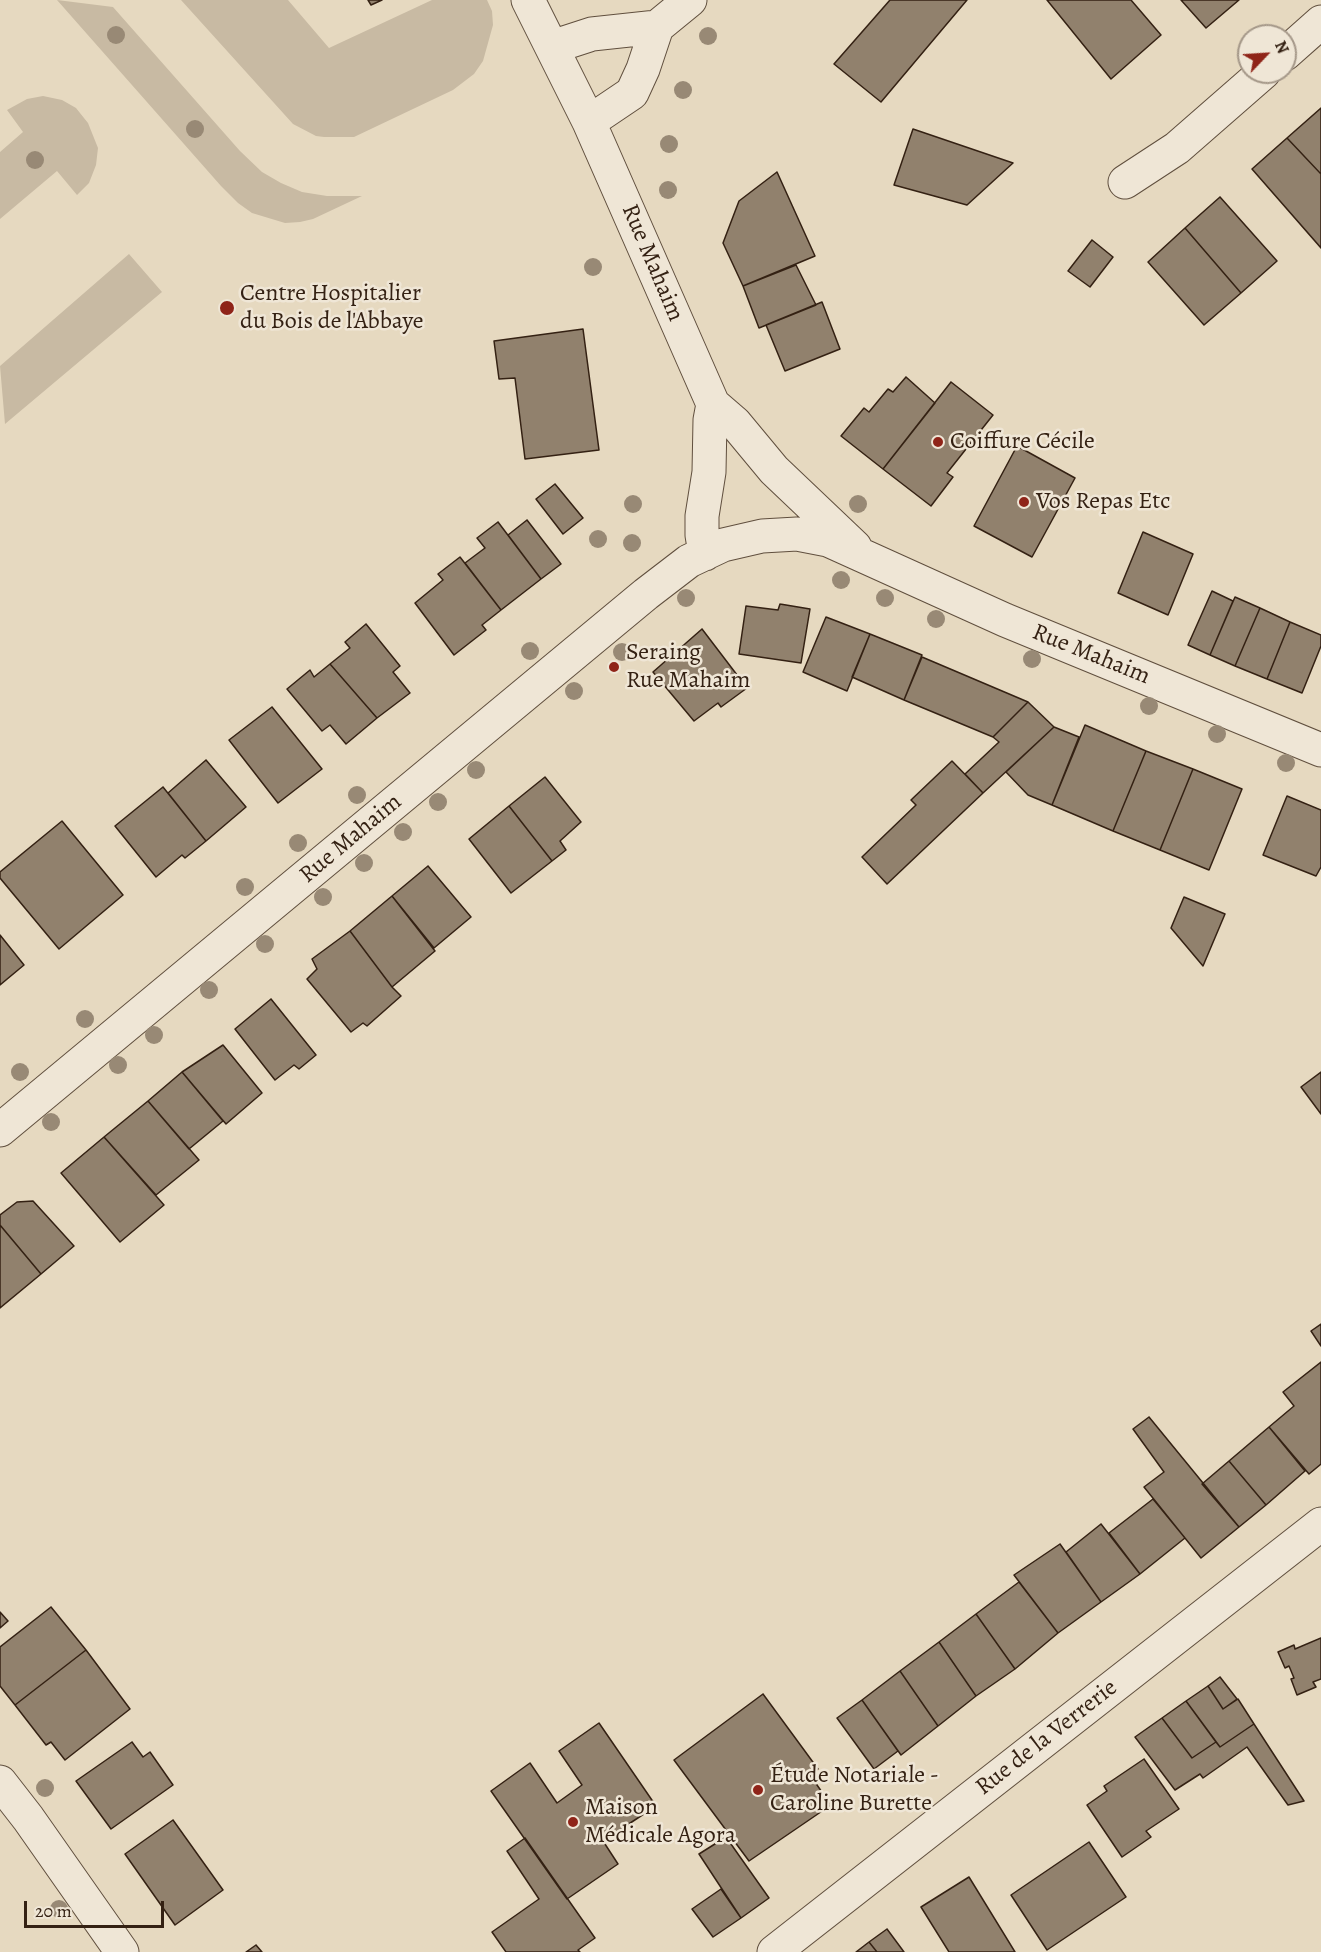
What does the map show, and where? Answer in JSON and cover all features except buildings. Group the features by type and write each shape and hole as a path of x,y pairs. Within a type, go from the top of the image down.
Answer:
{"street":[{"name":"Rue Mahaim","path":"528,0 589,122 713,404 735,423 774,470 863,555"},
{"path":"589,122 632,93 657,27 690,0"},
{"path":"1297,43 1321,22"},
{"path":"552,47 592,34 657,27"},
{"path":"1125,182 1177,148 1250,84"},
{"path":"705,554 702,516 709,472 710,420 713,404"},
{"name":"Rue Mahaim","path":"0,1130 646,594 689,561 723,544 762,536 796,534 828,540 1005,620 1321,750"},
{"name":"Rue de la Verrerie","path":"774,1952 1321,1524"},
{"path":"0,1782 122,1952"}],"shaded area":[{"path":"57,0 113,7 240,151 262,172 302,192 327,196 362,196 313,219 300,222 285,223 252,213 221,186"},
{"path":"181,0 288,0 329,48 432,0 487,0 492,11 493,25 483,61 474,74 453,90 354,137 324,137 316,136 293,124"},
{"path":"43,96 62,100 76,108 88,123 98,148 96,165 89,183 77,195 57,171 0,219 0,152 23,132 7,110 27,99"},
{"path":"129,254 162,292 5,424 0,366"}],"place":[{"name":"Centre Hospitalier du Bois de l'Abbaye","path":"227,308"},
{"name":"Coiffure Cécile","path":"938,442"},
{"name":"Vos Repas Etc","path":"1024,502"},
{"name":"Seraing Rue Mahaim","path":"614,667"},
{"name":"Étude Notariale - Caroline Burette","path":"758,1790"},
{"name":"Maison Médicale Agora","path":"573,1822"}]}
